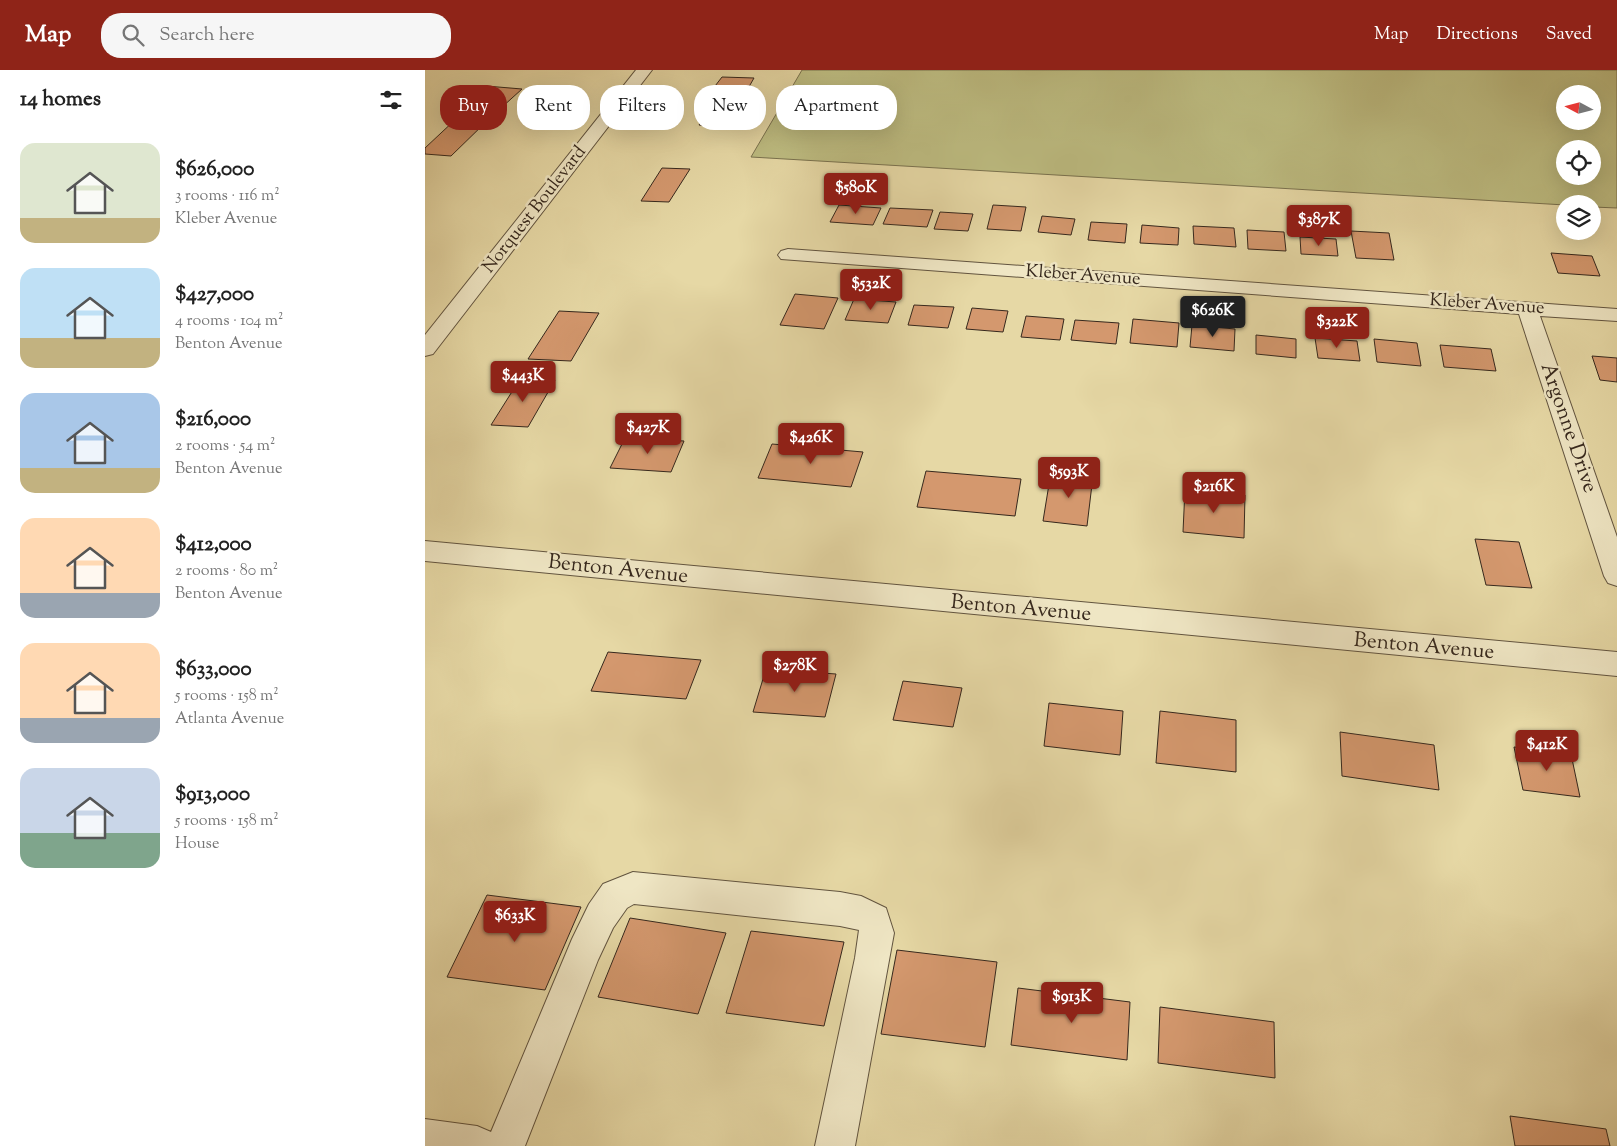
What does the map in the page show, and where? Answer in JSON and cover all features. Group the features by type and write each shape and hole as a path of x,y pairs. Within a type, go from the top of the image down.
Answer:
{"street":[{"name":"Norquest Boulevard","path":"425,349 644,70"},
{"name":"Kleber Avenue","path":"788,255 1617,315"},
{"name":"Argonne Drive","path":"1527,308 1617,576"},
{"name":"Benton Avenue","path":"425,551 1617,664"},
{"path":"505,1146 584,951 601,916 615,896 633,888 840,909 861,913 874,920 877,933 873,958 835,1146"},
{"path":"425,1139 477,1146"}],"shaded area":[{"path":"802,70 1617,70 1617,208 1601,207 1601,195 1556,195 1556,204 751,157 776,114 776,130 897,130 897,85 793,85"}],"building":[{"path":"722,77 754,78 750,85 716,85"},
{"path":"507,88 517,89 517,94 507,103"},
{"path":"444,130 478,130 451,156 425,154 425,148"},
{"path":"662,168 690,169 669,202 641,201"},
{"path":"839,205 881,208 873,225 830,222"},
{"path":"993,205 1026,207 1021,231 987,229"},
{"path":"890,208 933,210 927,227 883,224"},
{"path":"940,212 973,214 968,231 934,229"},
{"path":"1042,216 1075,219 1071,235 1038,232"},
{"path":"1091,222 1127,224 1125,243 1088,240"},
{"path":"1142,225 1179,228 1178,245 1140,243"},
{"path":"1193,226 1234,228 1236,247 1194,244"},
{"path":"1247,230 1284,232 1286,251 1248,249"},
{"path":"1351,231 1389,233 1394,260 1356,258"},
{"path":"1300,237 1336,239 1338,256 1301,254"},
{"path":"1551,253 1592,256 1600,276 1558,273"},
{"path":"795,294 838,298 824,329 780,325"},
{"path":"854,299 896,302 888,323 845,320"},
{"path":"914,305 954,307 948,328 908,325"},
{"path":"972,308 1008,311 1003,332 966,329"},
{"path":"559,311 599,313 571,361 528,359"},
{"path":"1026,316 1064,319 1060,340 1021,337"},
{"path":"1133,319 1179,323 1177,347 1130,343"},
{"path":"1075,320 1119,323 1116,344 1071,340"},
{"path":"1192,325 1235,329 1234,351 1190,347"},
{"path":"1256,335 1296,339 1296,358 1256,354"},
{"path":"1315,338 1357,341 1360,361 1318,358"},
{"path":"1374,339 1417,343 1421,366 1377,362"},
{"path":"1440,345 1491,349 1496,371 1444,367"},
{"path":"1592,356 1617,358 1617,382 1600,380"},
{"path":"520,379 555,380 528,427 491,425"},
{"path":"625,438 684,441 671,472 610,468"},
{"path":"772,444 863,452 851,487 758,478"},
{"path":"926,471 1021,479 1015,516 917,507"},
{"path":"1051,472 1093,476 1087,526 1043,521"},
{"path":"1185,489 1245,495 1244,538 1183,532"},
{"path":"1475,539 1519,542 1532,588 1486,585"},
{"path":"608,652 701,660 686,699 591,691"},
{"path":"766,669 836,674 825,717 753,712"},
{"path":"903,681 962,688 953,727 893,720"},
{"path":"1049,703 1123,711 1120,755 1044,746"},
{"path":"1160,711 1236,720 1236,772 1156,763"},
{"path":"1340,732 1434,745 1439,790 1342,776"},
{"path":"1514,747 1571,754 1580,797 1523,790"},
{"path":"487,895 581,907 545,990 447,977"},
{"path":"630,918 726,933 698,1014 598,997"},
{"path":"751,931 844,942 824,1026 726,1013"},
{"path":"897,950 997,962 985,1047 881,1034"},
{"path":"1018,988 1130,1002 1127,1060 1011,1045"},
{"path":"1160,1007 1274,1022 1275,1078 1158,1063"},
{"path":"1510,1116 1606,1129 1610,1146 1515,1146"}]}
